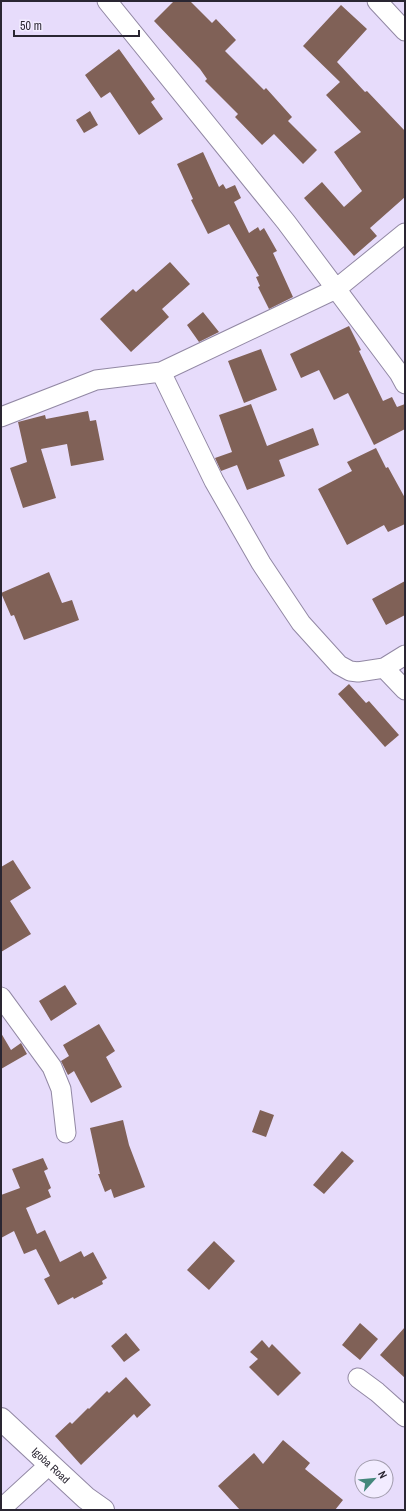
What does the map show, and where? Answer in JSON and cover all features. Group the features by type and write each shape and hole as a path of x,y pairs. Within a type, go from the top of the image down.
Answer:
{"street":[{"path":"107,1 286,222 399,373 405,384"},
{"path":"377,1 405,31"},
{"path":"1,417 96,380 161,372 336,289 405,233"},
{"path":"161,372 214,480 261,564 301,623 339,664 350,671 358,672 384,668 405,655"},
{"path":"384,668 405,690"},
{"path":"1,997 52,1067 61,1088 66,1133"},
{"path":"358,1378 377,1392 405,1417"},
{"name":"Igoba Road","path":"1,1419 49,1465 86,1498 103,1510"},
{"path":"1,1509 49,1465"}],"building":[{"path":"174,1 190,1 212,23 216,19 236,40 225,51 264,90 266,88 292,117 288,121 317,150 303,164 274,134 262,145 235,117 238,114 205,81 207,79 200,69 154,21"},
{"path":"341,5 367,29 337,62 405,131 405,197 370,228 377,236 354,256 304,198 322,182 344,207 362,191 334,152 361,132 326,95 340,82 303,46"},
{"path":"119,49 155,99 151,102 163,119 139,135 110,92 101,98 85,75"},
{"path":"90,111 98,125 84,133 76,120"},
{"path":"203,152 219,187 223,184 226,189 235,185 241,198 234,202 249,233 258,227 260,231 264,228 277,251 273,253 293,297 269,309 258,287 260,286 256,277 259,276 229,224 208,234 191,200 193,199 177,164"},
{"path":"170,262 190,284 162,309 169,317 131,352 100,319 133,289 136,292"},
{"path":"203,312 219,332 199,342 187,325"},
{"path":"349,326 361,350 359,351 383,401 392,397 397,407 405,404 405,429 374,445 348,393 334,400 319,370 301,378 290,354"},
{"path":"261,349 277,390 244,403 228,361"},
{"path":"251,404 267,446 313,428 319,445 279,460 285,476 247,490 237,465 221,471 215,458 232,452 219,415"},
{"path":"88,411 90,421 96,420 104,460 71,466 67,444 41,449 56,498 23,508 10,468 27,462 18,422 45,415 46,419"},
{"path":"376,448 386,468 388,467 405,498 405,524 388,532 384,525 347,545 318,489 352,471 347,462"},
{"path":"49,572 62,603 72,600 79,620 24,640 14,615 11,616 1,593"},
{"path":"405,581 405,615 386,625 372,599"},
{"path":"349,684 366,703 369,701 399,735 385,747 338,694"},
{"path":"13,860 31,888 10,901 31,934 1,952 1,867"},
{"path":"65,985 77,1004 51,1021 39,1001"},
{"path":"99,1024 115,1051 106,1057 122,1087 91,1103 74,1071 68,1075 61,1061 69,1056 63,1045"},
{"path":"1,1033 11,1050 21,1043 27,1054 1,1069"},
{"path":"260,1110 274,1115 266,1137 252,1132"},
{"path":"123,1120 129,1145 145,1187 114,1198 111,1189 105,1192 98,1174 100,1174 90,1128"},
{"path":"342,1151 354,1161 324,1194 313,1185"},
{"path":"43,1158 48,1169 44,1171 51,1188 48,1190 51,1197 26,1208 37,1234 45,1230 60,1262 81,1251 84,1257 93,1252 107,1278 102,1281 103,1284 74,1299 73,1297 58,1305 44,1279 50,1276 36,1249 24,1254 14,1231 1,1238 1,1195 20,1188 12,1169"},
{"path":"214,1241 235,1261 209,1290 187,1270"},
{"path":"360,1323 378,1339 360,1360 342,1345"},
{"path":"405,1327 405,1378 380,1355"},
{"path":"126,1333 140,1350 124,1362 111,1346"},
{"path":"262,1340 269,1348 272,1344 301,1373 278,1396 249,1367 258,1359 250,1352"},
{"path":"126,1377 151,1405 137,1418 134,1414 81,1465 55,1436 70,1422 72,1424 107,1391 109,1393"},
{"path":"283,1440 310,1463 305,1469 343,1500 335,1510 240,1510 218,1486 254,1453 263,1464"}]}
